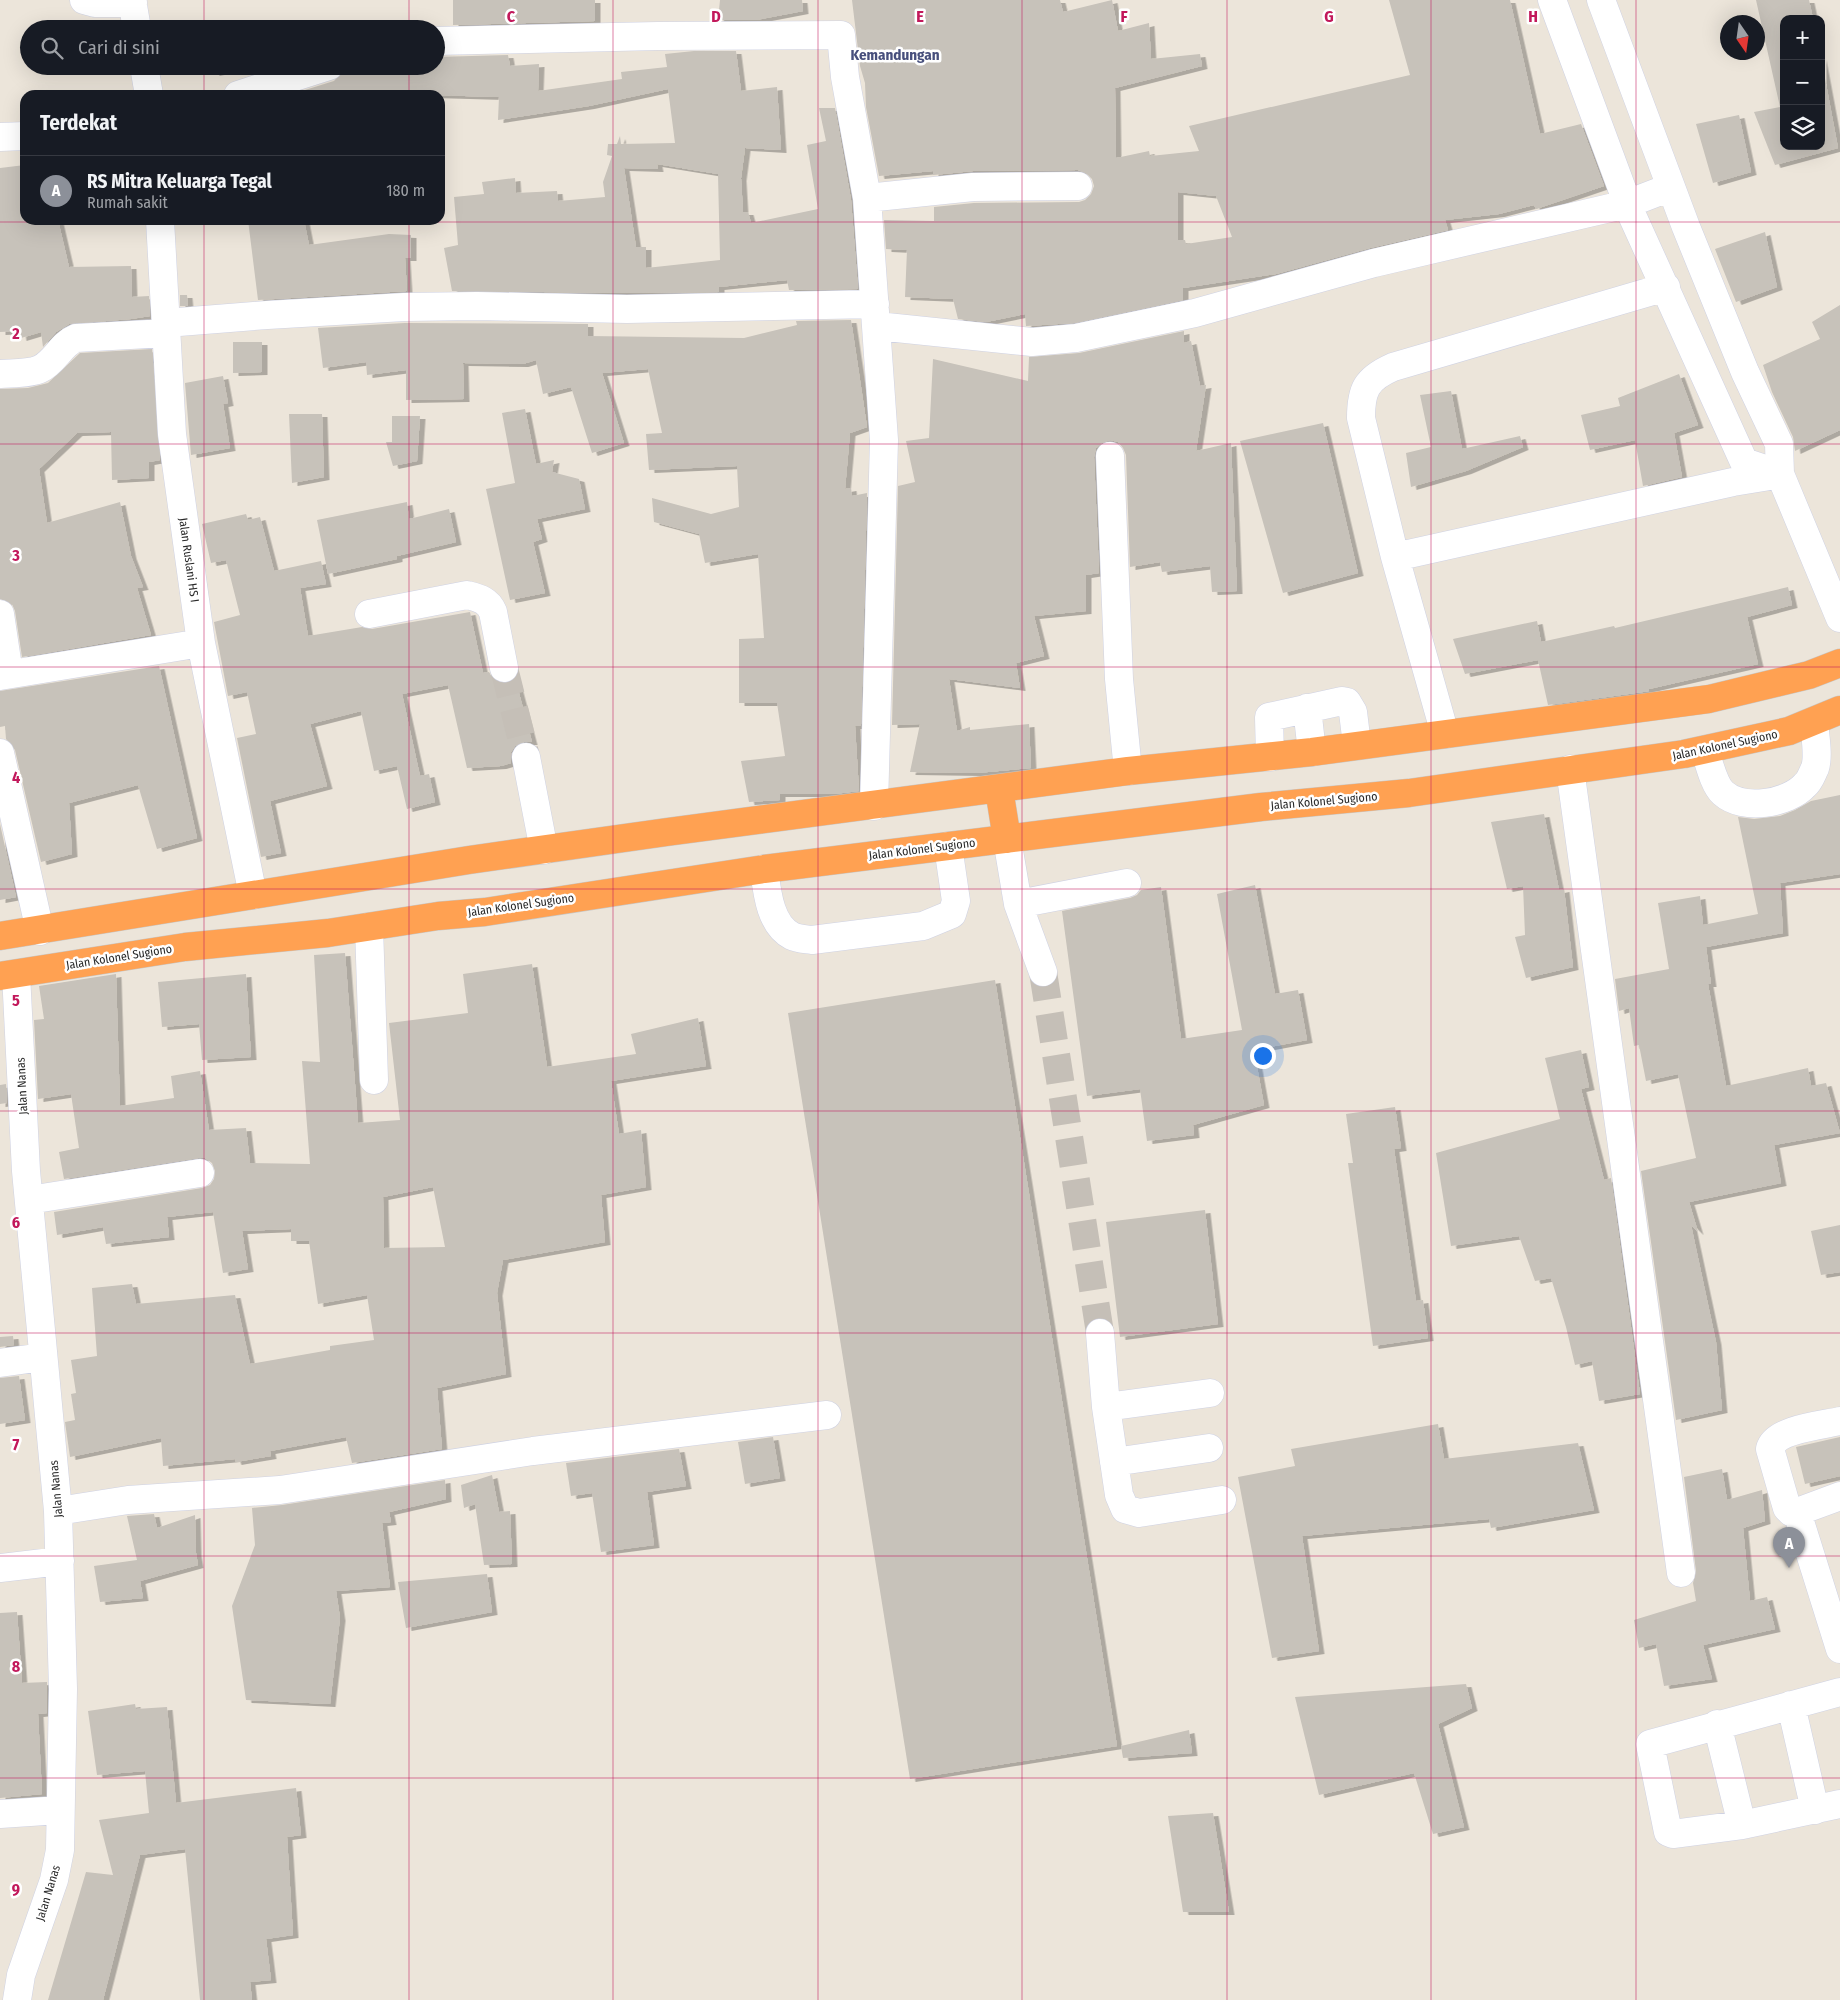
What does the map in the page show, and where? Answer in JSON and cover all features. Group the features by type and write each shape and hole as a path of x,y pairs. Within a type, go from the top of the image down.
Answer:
{"highway":[{"path":"0,936 544,850 1128,771 1312,752 1709,699 1809,675 1840,663"},
{"name":"Jalan Kolonel Sugiono","path":"8,975 185,947 369,927 764,870 948,846 1112,828 1261,807 1409,792 1705,751 1789,731 1840,710"},
{"path":"999,789 1007,839"}],"street":[{"path":"84,0 95,4 134,11"},
{"path":"1552,0 1628,204 1744,462 1780,474"},
{"path":"1601,0 1671,187 1745,372 1779,444 1780,474 1840,618"},
{"path":"445,41 658,36 841,35 845,77 867,198 884,440 874,806"},
{"path":"146,75 148,90"},
{"path":"254,90 301,75"},
{"path":"0,137 20,136"},
{"path":"867,198 973,187 1078,186"},
{"path":"0,374 40,369 52,359 66,342 76,338 267,314 404,307 477,306 876,315 1032,342 1076,338 1195,313 1374,263 1628,204 1671,187"},
{"name":"Jalan Ruslani HS I","path":"160,225 172,434 201,643 253,895"},
{"path":"1444,734 1395,557 1361,418 1361,398 1366,386 1376,374 1392,367 1666,288"},
{"path":"1110,456 1119,679 1128,771"},
{"path":"1395,557 1733,482 1780,474"},
{"path":"369,614 467,595 483,599 490,604 493,612 504,668"},
{"path":"0,614 5,675 201,643"},
{"path":"1270,757 1269,717 1342,700 1347,702 1352,712 1357,745"},
{"path":"1308,708 1312,752"},
{"path":"1705,751 1721,792 1738,801 1754,805 1773,801 1797,791 1810,779 1816,766 1814,722"},
{"path":"0,753 40,931"},
{"path":"526,757 544,850"},
{"path":"1570,769 1681,1573"},
{"path":"1007,839 1018,904 1042,972"},
{"path":"764,870 769,901 782,929 794,938 812,940 914,927 944,919 952,914 956,902 948,846"},
{"path":"1018,904 1127,883"},
{"path":"369,927 374,1080"},
{"name":"Jalan Nanas","path":"8,975 58,1511 63,1689 60,1850 54,1880 29,1949 17,2000"},
{"path":"29,1200 200,1173"},
{"path":"1100,1333 1106,1407 1119,1496 1124,1509 1138,1513 1222,1500"},
{"path":"0,1363 43,1357"},
{"path":"1106,1407 1210,1393"},
{"path":"58,1511 128,1500 280,1490 533,1451 827,1415"},
{"path":"1840,1421 1794,1430 1772,1445 1771,1454 1787,1508 1791,1512 1797,1512 1840,1496"},
{"path":"1114,1462 1209,1448"},
{"path":"1797,1512 1840,1649"},
{"path":"0,1568 60,1561"},
{"path":"1791,1705 1828,1807 1742,1825 1678,1834 1668,1832 1650,1744 1718,1724 1840,1692"},
{"path":"1718,1724 1742,1825"},
{"path":"0,1814 60,1810"}],"building":[{"path":"453,0 595,0 595,21 453,25"},
{"path":"720,0 802,0 803,11 756,20 718,20"},
{"path":"852,0 1060,0 1063,12 1112,0 1118,31 1149,23 1151,59 1200,54 1202,66 1115,88 1116,158 1149,151 1150,156 1199,151 1189,126 1410,75 1389,0 1510,0 1540,134 1581,124 1604,186 1536,209 1534,205 1499,214 1445,220 1448,230 1370,248 1276,274 1183,288 1183,300 1074,323 1026,326 1025,314 986,322 958,319 953,299 905,297 907,250 886,249 884,220 934,221 934,207 974,203 1079,202 1085,200 1091,194 1094,186 1092,179 1086,173 1078,170 973,171 933,175 933,171 879,176 866,107 865,83 860,66","holes":["1178,192 1216,196 1232,237 1186,244 1185,240 1178,240"]},
{"path":"1756,0 1809,0 1812,15 1780,15 1780,107 1765,40 1765,15 1759,15"},
{"path":"694,51 736,51 741,91 777,87 781,150 745,148 741,178 743,212 748,212 751,223 818,209 807,145 826,141 819,108 835,108 851,200 858,289 789,290 787,280 719,287 719,292 452,291 444,248 458,245 454,197 484,194 482,182 515,178 516,193 557,191 558,201 605,197 603,182 612,156 607,155 608,144 617,144 620,136 621,144 675,143 668,89 589,106 498,120 499,97 445,95 445,90 305,90 334,81 339,75 445,75 445,57 508,55 510,66 539,64 538,91 622,79 621,72 667,67 665,54","holes":["657,164 718,174 720,260 646,268 646,247 636,247 624,168 658,169"]},
{"path":"1825,78 1838,148 1775,165 1754,112 1780,107 1780,150 1825,150"},
{"path":"1739,115 1751,172 1713,183 1696,124"},
{"path":"20,166 20,225 59,225 69,267 131,266 132,297 149,296 150,316 69,324 56,332 43,347 41,332 21,338 20,331 0,332 0,168"},
{"path":"249,225 305,225 309,245 389,234 411,235 411,258 405,258 407,291 258,300"},
{"path":"1765,232 1777,287 1736,302 1715,249"},
{"path":"180,295 187,295 188,306 180,306"},
{"path":"1840,305 1840,430 1795,451 1793,437 1772,392 1763,365 1820,339 1812,322"},
{"path":"851,320 867,427 850,433 845,489 851,488 852,496 867,493 861,726 855,726 859,791 834,794 780,794 780,800 749,802 741,761 785,756 777,703 739,703 739,639 764,638 758,554 705,563 699,534 654,522 652,498 711,514 739,507 737,466 649,470 646,434 662,433 648,369 602,373 624,443 592,453 571,387 543,394 536,360 523,364 463,363 464,399 406,400 406,370 367,375 366,362 323,368 318,328 405,323 588,324 588,336 744,338 797,325 796,321"},
{"path":"1184,331 1184,343 1191,341 1200,386 1206,385 1196,451 1231,443 1237,591 1212,592 1210,566 1162,572 1160,562 1130,567 1126,455 1118,442 1110,440 1102,443 1096,448 1094,457 1099,573 1086,575 1086,611 1034,616 1044,656 1016,663 1020,688 949,679 957,731 970,727 970,730 1029,724 1031,768 977,773 910,772 920,724 892,725 898,486 915,482 906,441 929,438 933,359 1028,381 1029,357 1079,353"},
{"path":"233,342 262,342 262,372 233,373"},
{"path":"152,349 160,460 149,462 149,478 112,480 111,432 77,433 39,469 47,523 120,502 131,556 143,587 137,588 151,635 22,657 15,611 12,604 0,599 0,389 28,388 48,383 80,353"},
{"path":"1679,374 1698,425 1674,433 1682,477 1643,486 1635,440 1590,450 1581,415 1620,406 1618,398"},
{"path":"223,376 228,403 223,404 230,448 191,455 185,383"},
{"path":"1451,391 1462,449 1520,436 1523,447 1466,471 1411,487 1406,453 1431,447 1420,395"},
{"path":"525,409 536,464 554,460 552,472 579,479 585,509 537,519 542,539 533,542 545,593 510,600 486,489 515,483 502,413"},
{"path":"289,414 322,414 324,477 292,483"},
{"path":"392,416 420,416 417,461 393,466 386,442 392,442"},
{"path":"1323,423 1358,573 1283,593 1240,441"},
{"path":"407,502 409,519 449,509 456,542 397,556 397,559 328,574 317,520"},
{"path":"246,514 248,520 260,517 274,571 321,561 326,584 300,588 308,636 362,627 372,629 470,612 483,673 489,672 493,679 499,683 507,683 515,678 532,742 524,742 515,746 511,752 511,763 501,766 467,768 448,685 402,694 420,776 429,774 435,802 407,809 397,766 374,771 361,711 310,724 327,786 270,801 281,853 261,857 237,738 256,734 247,692 228,696 214,622 240,615 226,560 211,563 202,524"},
{"path":"1788,587 1792,605 1747,617 1758,664 1643,692 1548,705 1538,660 1465,674 1453,639 1537,621 1541,642 1614,626 1615,628"},
{"path":"159,666 197,838 157,849 138,785 69,803 72,854 41,862 15,750 6,739 5,726 0,727 0,691"},
{"path":"1840,795 1840,874 1780,883 1783,933 1706,947 1711,984 1708,984 1726,1086 1808,1068 1811,1086 1826,1083 1840,1133 1774,1145 1781,1183 1689,1202 1698,1232 1691,1225 1716,1342 1722,1410 1676,1420 1641,1171 1696,1158 1678,1074 1646,1081 1639,1045 1634,1046 1629,1008 1619,1011 1615,979 1669,969 1658,903 1700,896 1703,925 1758,914 1738,817 1754,819 1780,816 1811,801"},
{"path":"1544,814 1559,890 1564,889 1573,967 1526,978 1515,937 1525,935 1523,886 1507,889 1491,822"},
{"path":"0,824 16,897 0,900"},
{"path":"1255,885 1275,994 1298,990 1307,1040 1254,1050 1264,1105 1193,1125 1194,1135 1147,1141 1140,1089 1087,1096 1062,911 1130,898 1137,895 1141,890 1161,887 1181,1039 1242,1030 1217,894"},
{"path":"345,953 358,1123 400,1120 389,1023 468,1013 463,974 532,964 547,1067 636,1054 631,1034 698,1018 706,1066 611,1081 619,1134 641,1130 646,1187 601,1195 605,1242 503,1260 497,1293 506,1374 437,1388 442,1449 352,1463 346,1437 270,1451 271,1456 236,1462 235,1459 163,1466 161,1438 70,1457 65,1422 75,1420 71,1394 76,1393 71,1360 97,1356 92,1288 132,1284 136,1304 235,1295 250,1364 330,1350 330,1346 374,1340 367,1295 318,1304 309,1241 291,1241 291,1229 242,1231 248,1269 223,1273 213,1212 167,1217 169,1237 106,1244 103,1227 57,1235 54,1212 202,1188 210,1185 214,1179 215,1171 212,1163 205,1158 198,1158 64,1179 59,1152 79,1148 71,1094 38,1099 34,1020 44,1019 39,986 116,974 120,1106 174,1098 171,1076 200,1071 209,1130 246,1128 250,1163 310,1164 302,1061 320,1062 314,955","holes":["433,1187 445,1247 384,1248 383,1197"]},
{"path":"246,974 251,1057 202,1060 199,1024 162,1027 158,982"},
{"path":"995,980 1117,1746 910,1779 788,1013"},
{"path":"1581,1050 1589,1087 1581,1089 1604,1180 1611,1178 1640,1394 1599,1401 1592,1361 1575,1365 1551,1278 1535,1281 1519,1236 1451,1246 1436,1153 1560,1119 1545,1058"},
{"path":"6,1084 7,1103 0,1104 0,1085"},
{"path":"1395,1107 1401,1148 1394,1149 1416,1301 1423,1300 1428,1338 1373,1346 1348,1163 1353,1163 1346,1114"},
{"path":"1205,1210 1218,1324 1120,1337 1106,1222"},
{"path":"1840,1225 1840,1272 1821,1275 1811,1231"},
{"path":"13,1336 14,1345 0,1347 0,1337"},
{"path":"19,1376 25,1420 0,1424 0,1378"},
{"path":"1438,1424 1444,1459 1578,1443 1594,1510 1491,1528 1489,1519 1302,1536 1319,1651 1272,1658 1238,1477 1295,1466 1291,1449"},
{"path":"773,1437 780,1478 745,1484 738,1442"},
{"path":"1840,1437 1840,1476 1805,1484 1796,1447"},
{"path":"679,1449 686,1486 647,1492 654,1545 601,1552 592,1493 571,1496 566,1463"},
{"path":"1722,1469 1727,1500 1762,1490 1765,1521 1743,1528 1750,1601 1767,1597 1775,1629 1703,1645 1712,1679 1664,1686 1656,1644 1639,1648 1634,1620 1696,1601 1693,1583 1696,1571 1684,1477"},
{"path":"492,1475 499,1512 510,1511 512,1564 484,1565 475,1504 464,1508 461,1485"},
{"path":"445,1480 446,1499 389,1512 391,1522 382,1523 390,1587 336,1591 340,1618 330,1704 246,1700 232,1606 255,1545 252,1508"},
{"path":"154,1514 157,1528 195,1515 198,1565 140,1581 143,1598 100,1602 94,1566 137,1560 127,1516"},
{"path":"487,1574 492,1612 406,1628 398,1582"},
{"path":"17,1612 22,1683 47,1682 47,1713 38,1714 42,1794 0,1798 0,1613"},
{"path":"1466,1684 1472,1708 1438,1724 1464,1827 1433,1834 1414,1773 1319,1795 1295,1697"},
{"path":"135,1704 136,1709 167,1707 176,1803 296,1788 301,1835 287,1837 293,1935 266,1939 271,1980 250,1982 252,2000 200,2000 185,1849 140,1855 103,2000 48,2000 86,1872 113,1875 99,1820 149,1813 145,1771 97,1775 88,1711"},
{"path":"1189,1730 1192,1753 1123,1758 1121,1746"},
{"path":"1213,1813 1229,1912 1183,1912 1168,1816"}],"tunnel":[{"path":"504,668 526,757"},
{"path":"1043,972 1100,1333"}],"place":[{"name":"RS Mitra Keluarga Tegal","path":"1789,1568"}],"district":[{"name":"Kemandungan","path":"895,55"}]}
